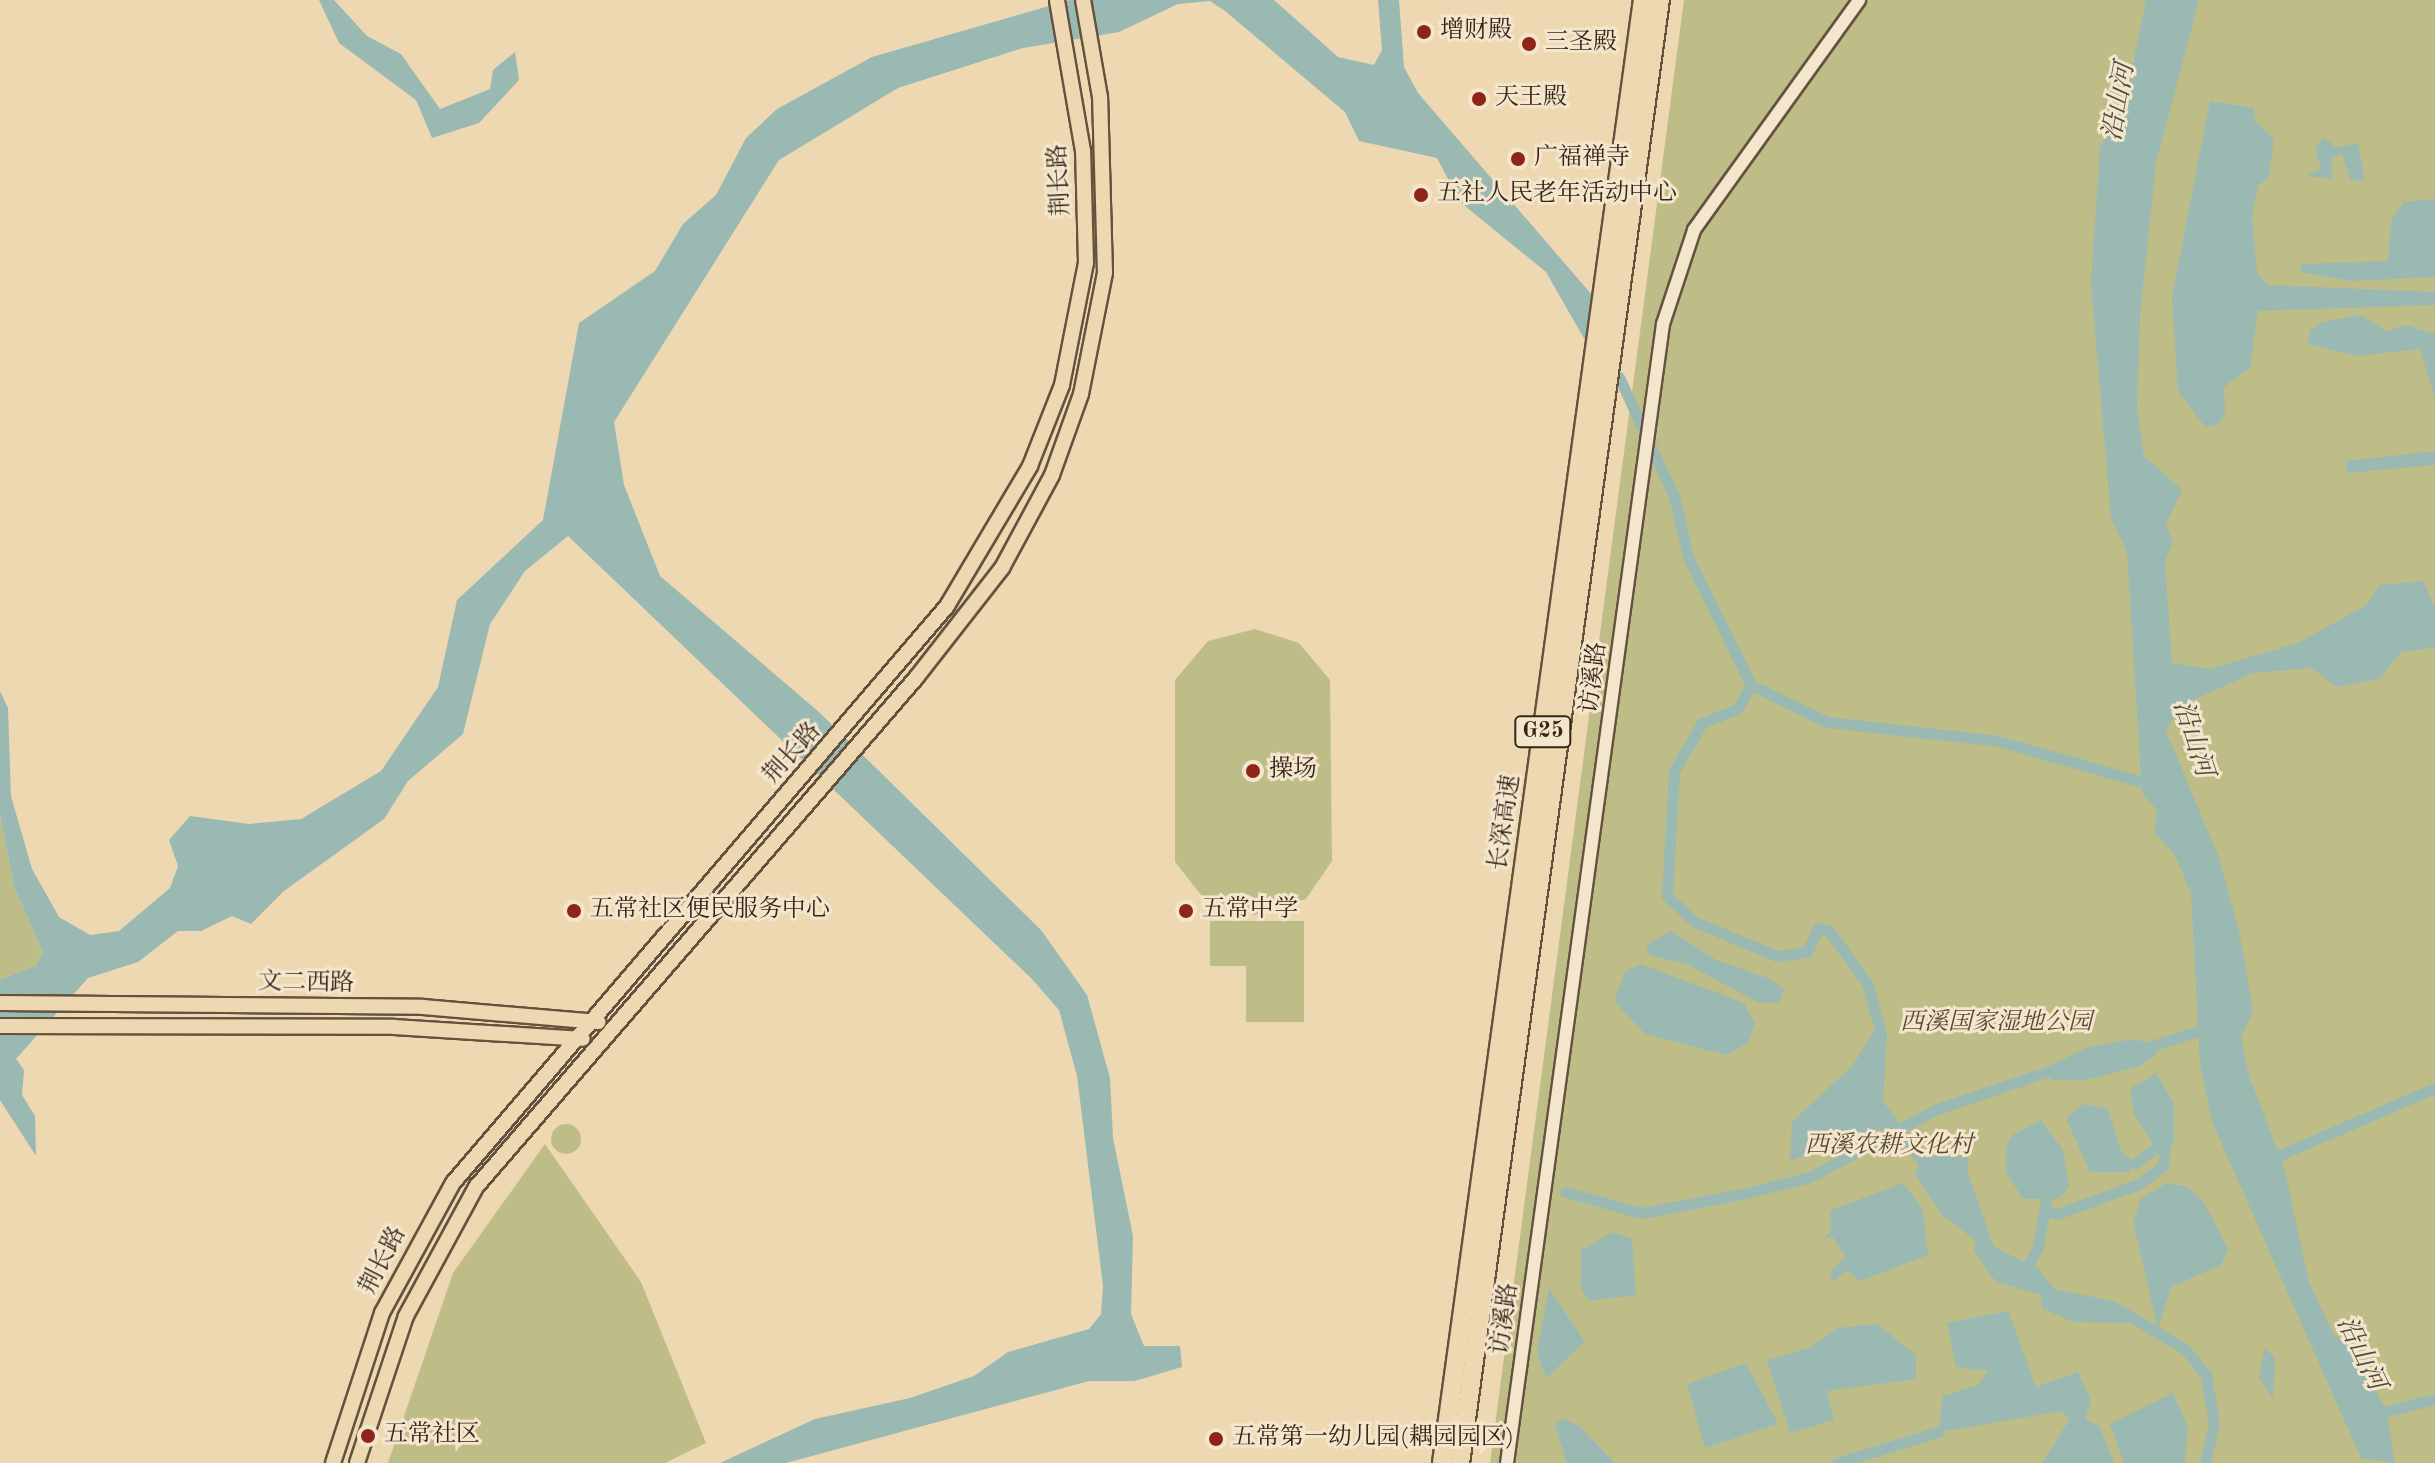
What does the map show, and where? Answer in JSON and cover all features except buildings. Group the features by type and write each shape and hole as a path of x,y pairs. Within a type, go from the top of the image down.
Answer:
{"highway":[{"name":"长深高速","path":"1442,1463 1643,0"},
{"name":"长深高速","path":"1460,1463 1660,0"}],"main road":[{"name":"荆长路","path":"357,1463 425,1272 501,1151 812,793 867,735 1002,568 1052,475 1081,394 1105,273 1108,218 1091,48 1083,0"},
{"name":"荆长路","path":"333,1463 402,1269 478,1148 853,721 947,606 1004,519 1062,385 1086,263 1083,151 1058,1"},
{"name":"文二西路","path":"0,1003 423,1007 592,1018"},
{"path":"592,1018 607,1030"},
{"name":"文二西路","path":"0,1026 578,1036"},
{"path":"578,1036 592,1047"}],"street":[{"name":"访溪路","path":"1507,1463 1663,324 1694,230 1859,0"}],"green space":[{"name":"西溪国家湿地公园","path":"1684,0 2435,0 2435,1463 1490,1463"},
{"name":"操场","path":"1255,629 1299,643 1330,680 1332,861 1306,899 1254,915 1205,900 1175,862 1175,680 1208,641"},
{"path":"0,815 14,887 43,953 35,966 0,979"},
{"path":"1210,921 1304,921 1304,1022 1246,1022 1246,966 1210,966"},
{"path":"566,1124 572,1125 580,1133 580,1145 572,1153 566,1154 560,1153 552,1145 551,1139 552,1133 560,1125"},
{"path":"545,1144 641,1282 706,1443 665,1463 388,1463 453,1273"}],"water":[{"path":"319,0 334,0 367,36 401,54 440,109 490,89 493,70 515,52 519,80 479,123 432,138 416,100 339,43"},
{"path":"1070,0 1274,0 1338,57 1374,65 1382,50 1378,0 1399,0 1404,67 1418,93 1592,295 1586,342 1546,272 1460,202 1437,158 1359,141 1345,112 1225,11 1210,1 1178,4 1119,32 1023,48 898,88 779,160 614,422 624,485 660,576 820,713 1041,930 1087,995 1110,1078 1113,1138 1133,1236 1131,1314 1144,1346 1180,1346 1182,1367 1135,1381 1089,1381 786,1463 720,1463 815,1419 910,1398 974,1376 1008,1352 1089,1329 1101,1314 1103,1286 1077,1076 1059,1010 1032,979 568,536 525,571 490,624 463,734 408,781 384,819 284,891 251,924 232,916 201,931 178,931 138,962 88,978 16,1059 24,1070 22,1095 35,1116 36,1156 0,1100 0,979 35,966 43,953 14,887 0,815 0,691 8,708 11,796 32,869 59,917 90,935 119,931 170,888 178,866 169,840 190,816 249,824 301,819 381,771 438,687 457,600 543,520 579,323 655,271 683,224 716,195 746,138 777,109 872,57"},
{"path":"2146,0 2199,0 2156,163 2140,316 2137,407 2144,456 2182,490 2166,525 2173,542 2165,561 2172,663 2209,669 2298,643 2365,606 2380,585 2423,581 2435,607 2435,647 2400,653 2379,679 2336,687 2312,668 2253,673 2180,706 2166,731 2220,860 2240,936 2253,1011 2241,1038 2249,1076 2284,1167 2309,1282 2334,1335 2351,1346 2387,1411 2395,1463 2361,1458 2212,1122 2200,1063 2191,893 2175,855 2154,832 2157,810 2142,793 2127,551 2111,519 2091,283 2100,147 2126,99"},
{"path":"2210,101 2254,108 2255,121 2274,139 2269,177 2258,186 2252,215 2257,272 2267,285 2435,292 2435,305 2258,311 2250,368 2224,387 2225,414 2218,425 2205,427 2178,391 2172,297"},
{"path":"2324,137 2336,148 2358,143 2365,181 2350,180 2342,153 2331,159 2333,179 2307,176 2321,168 2315,148"},
{"path":"2435,199 2435,277 2351,281 2300,272 2303,264 2388,261 2391,221 2404,202"},
{"path":"2360,315 2387,331 2406,325 2435,334 2435,399 2420,349 2357,356 2307,344 2310,330 2323,322"},
{"path":"2435,451 2435,465 2346,473 2346,461"},
{"path":"1671,931 1716,960 1768,978 1784,989 1779,1003 1757,1002 1687,964 1649,955 1646,945"},
{"path":"1640,964 1744,1003 1755,1024 1748,1043 1726,1055 1645,1034 1614,1001 1625,972"},
{"path":"1878,1024 1877,1103 1895,1125 1790,1161 1792,1122 1853,1065"},
{"path":"2134,1039 2154,1045 2157,1053 2141,1066 2086,1080 2053,1080 2040,1071 2088,1047"},
{"path":"2156,1073 2174,1103 2174,1145 2156,1148 2134,1115 2130,1089"},
{"path":"2083,1104 2108,1109 2121,1151 2135,1163 2129,1172 2090,1172 2066,1118"},
{"path":"2041,1120 2063,1150 2069,1186 2059,1199 2023,1199 2006,1172 2006,1148 2011,1136"},
{"path":"1943,1154 1969,1158 1967,1171 1994,1247 2039,1269 2054,1289 2113,1301 2137,1314 2137,1323 2073,1322 2042,1308 2041,1295 1996,1282 1974,1251 1976,1241 1940,1213 1915,1174 1922,1159"},
{"path":"1903,1183 1922,1208 1928,1255 1860,1281 1846,1270 1834,1282 1830,1272 1846,1257 1832,1236 1822,1240 1832,1231 1829,1211"},
{"path":"2166,1183 2188,1187 2205,1204 2228,1249 2221,1265 2171,1287 2158,1329 2133,1222 2141,1199"},
{"path":"1613,1232 1632,1239 1636,1295 1589,1301 1581,1289 1581,1250"},
{"path":"1549,1288 1585,1342 1546,1378 1537,1352"},
{"path":"2008,1311 2036,1387 2078,1372 2091,1401 2085,1419 2099,1426 2114,1463 2042,1463 2069,1420 2062,1411 1938,1432 1943,1396 1978,1385 1988,1371 1956,1367 1947,1323"},
{"path":"1877,1324 1916,1355 1916,1379 1827,1391 1834,1420 1790,1433 1767,1360 1809,1348 1838,1328"},
{"path":"2265,1348 2275,1358 2273,1399 2259,1377"},
{"path":"1746,1363 1778,1424 1705,1448 1687,1384"},
{"path":"2173,1393 2188,1428 2185,1463 2124,1463 2110,1424"},
{"path":"1562,1418 1579,1426 1615,1463 1567,1463 1555,1426"}],"waterway":[{"path":"1619,377 1675,499 1688,557 1751,685 1827,722 1998,741 2154,785"},
{"path":"1751,685 1737,709 1702,723 1674,771 1667,896 1695,922 1777,956 1807,952 1818,928 1829,931 1867,983 1881,1033 1877,1103 1931,1171"},
{"path":"2141,1049 2202,1030"},
{"path":"1565,1192 1642,1213 1810,1177 1937,1109 2055,1069"},
{"path":"2266,1161 2435,1088"},
{"path":"2046,1210 2057,1214 2139,1184 2163,1166 2165,1146"},
{"path":"2135,1163 2156,1148"},
{"path":"2024,1273 2038,1247 2046,1200"},
{"path":"2125,1313 2185,1349 2206,1375 2214,1424 2205,1463"},
{"path":"2387,1411 2435,1399"},
{"path":"1837,1463 1938,1432"}],"place":[{"name":"增财殿","path":"1424,32"},
{"name":"三圣殿","path":"1529,44"},
{"name":"天王殿","path":"1479,99"},
{"name":"广福禅寺","path":"1518,159"},
{"name":"五社人民老年活动中心","path":"1421,195"},
{"name":"操场","path":"1253,771"},
{"name":"五常社区便民服务中心","path":"574,911"},
{"name":"五常中学","path":"1186,911"},
{"name":"五常社区","path":"368,1436"},
{"name":"五常第一幼儿园(耦园园区)","path":"1216,1439"}],"water label":[{"name":"沿山河","path":"2120,102"},
{"name":"沿山河","path":"2192,739"},
{"name":"沿山河","path":"2360,1354"}],"park label":[{"name":"西溪农耕文化村","path":"1889,1147"}]}
